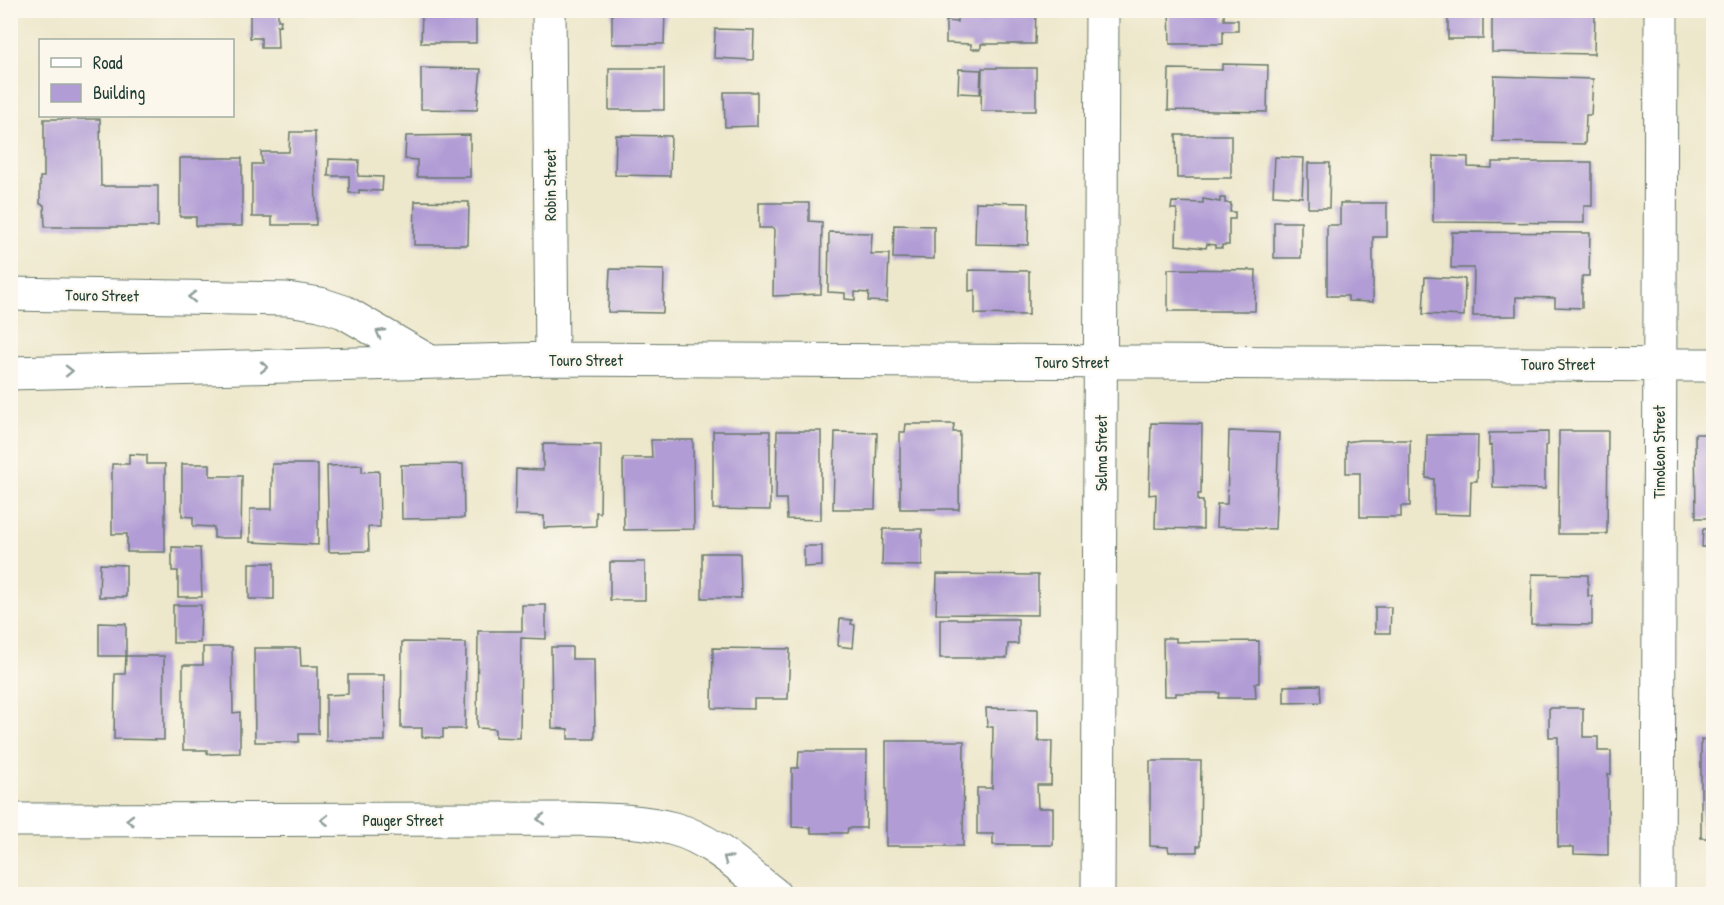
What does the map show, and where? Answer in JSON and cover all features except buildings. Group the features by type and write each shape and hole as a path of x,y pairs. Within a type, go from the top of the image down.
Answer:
{"street":[{"name":"Robin Street","path":"549,10 552,359"},
{"name":"Selma Street","path":"1098,894 1102,10"},
{"name":"Timoleon Street","path":"1658,894 1661,10"},
{"name":"Touro Street","path":"10,294 287,299 320,304 344,312 430,362"},
{"name":"Touro Street","path":"10,373 552,359 1713,365"},
{"name":"Pauger Street","path":"12,832 574,819 631,821 676,829 712,847 774,894"}],"path":[{"path":"12,832 13,890"}]}
